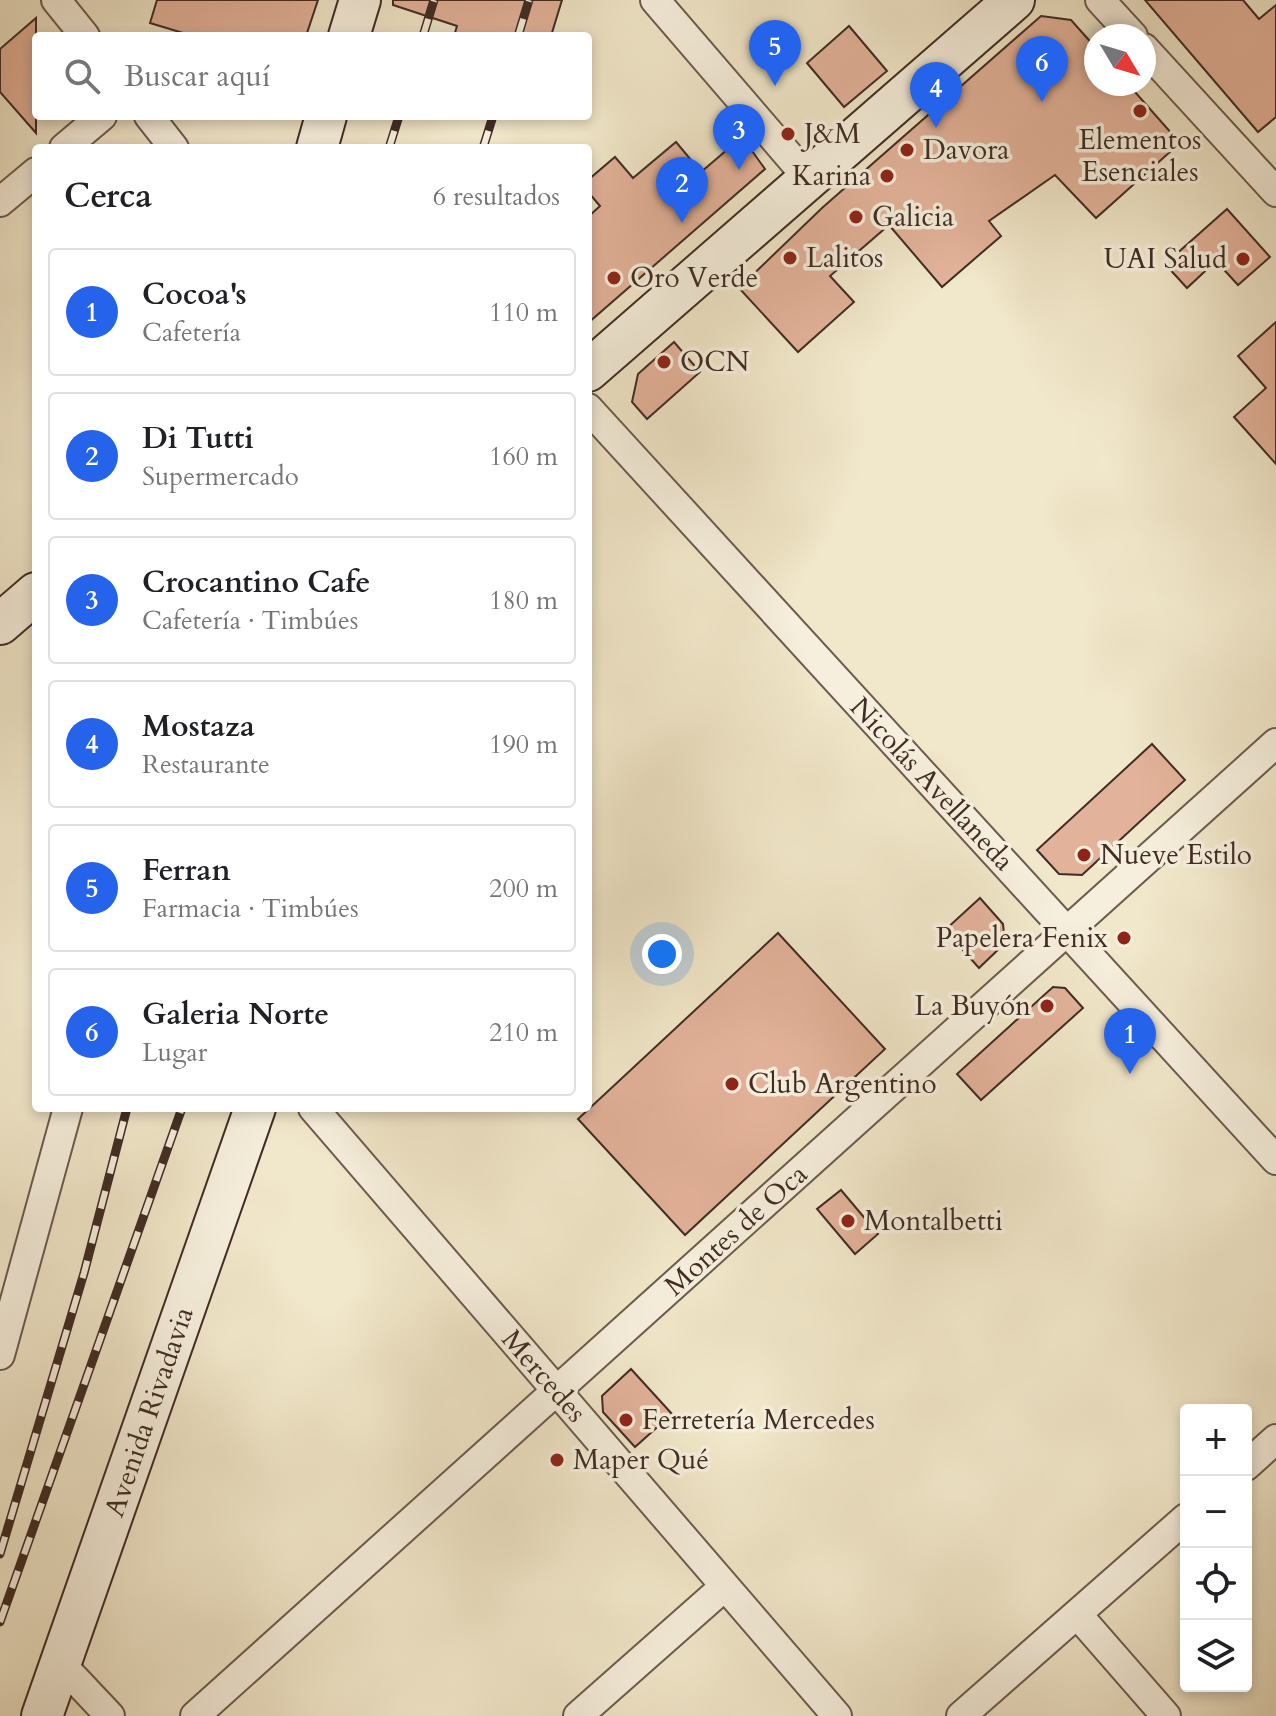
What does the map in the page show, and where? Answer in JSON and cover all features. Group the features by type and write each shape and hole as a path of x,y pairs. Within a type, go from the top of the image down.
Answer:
{"street":[{"path":"56,0 82,32"},
{"path":"350,32 360,0"},
{"path":"655,0 808,178"},
{"path":"592,367 1014,0"},
{"path":"1100,0 1122,24"},
{"path":"1156,61 1276,192"},
{"path":"69,144 97,120"},
{"path":"152,120 171,144"},
{"path":"318,144 325,120"},
{"path":"0,202 32,175"},
{"name":"Nicolás Avellaneda","path":"592,412 1276,1160"},
{"path":"0,624 32,596"},
{"name":"Montes de Oca","path":"195,1716 1276,743"},
{"path":"0,1355 67,1112"},
{"name":"Avenida Rivadavia","path":"42,1716 254,1112"},
{"name":"Mercedes","path":"316,1112 837,1716"},
{"path":"1252,1461 1276,1439"},
{"path":"961,1716 1180,1523"},
{"path":"578,1716 724,1587"},
{"path":"1077,1614 1166,1716"},
{"path":"61,1664 110,1716"}],"building":[{"path":"157,0 318,0 307,32 180,32 150,23"},
{"path":"393,0 562,0 552,32 455,32 457,26 393,5"},
{"path":"1145,0 1243,0 1259,19 1276,5 1276,117 1258,132"},
{"path":"1041,16 1071,20 1084,35 1084,96 1139,96 1180,143 1096,218 1055,175 989,221 1001,236 942,287 889,225 830,276 854,302 798,352 739,288 822,208"},
{"path":"36,18 36,32 32,32 32,120 36,120 36,133 0,92 0,49"},
{"path":"849,26 887,71 844,107 807,63"},
{"path":"742,137 765,169 592,320 592,213 600,206 592,197 592,177 615,157 633,178 676,142 701,172"},
{"path":"1227,209 1270,257 1238,285 1216,261 1187,288 1165,264"},
{"path":"1276,322 1276,464 1234,417 1266,388 1238,356"},
{"path":"674,342 700,372 647,419 632,402 638,374"},
{"path":"1152,744 1185,780 1082,875 1059,874 1037,850"},
{"path":"980,898 1003,924 1005,943 979,968 945,930"},
{"name":"Club Argentino","path":"778,933 885,1049 685,1235 578,1119 586,1112 592,1112 592,1106"},
{"path":"1053,987 1065,988 1083,1008 981,1100 957,1074"},
{"name":"Montalbetti","path":"841,1190 878,1234 855,1254 817,1209"},
{"path":"631,1369 672,1414 635,1447 603,1412 602,1396"}],"railway":[{"path":"424,32 434,0"},
{"path":"519,32 529,0"},
{"path":"390,144 398,120"},
{"path":"484,144 492,120"},
{"path":"0,1554 84,1273 126,1112"},
{"path":"0,1622 181,1112"}],"place":[{"name":"Ferran","path":"775,86"},
{"name":"Galeria Norte","path":"1042,102"},
{"name":"Elementos Esenciales","path":"1140,111"},
{"name":"Mostaza","path":"936,128"},
{"name":"J&M","path":"788,134"},
{"name":"Davora","path":"907,150"},
{"name":"Crocantino Cafe","path":"739,170"},
{"name":"Karina","path":"887,176"},
{"name":"Galicia","path":"856,217"},
{"name":"Di Tutti","path":"682,223"},
{"name":"Lalitos","path":"790,258"},
{"name":"UAI Salud","path":"1243,259"},
{"name":"Oro Verde","path":"614,278"},
{"name":"OCN","path":"664,362"},
{"name":"Nueve Estilo","path":"1084,855"},
{"name":"Papelera Fenix","path":"1124,938"},
{"name":"La Buyón","path":"1047,1006"},
{"name":"Cocoa's","path":"1130,1074"},
{"name":"Club Argentino","path":"732,1084"},
{"name":"Montalbetti","path":"848,1221"},
{"name":"Ferretería Mercedes","path":"626,1420"},
{"name":"Maper Qué","path":"557,1460"}]}
